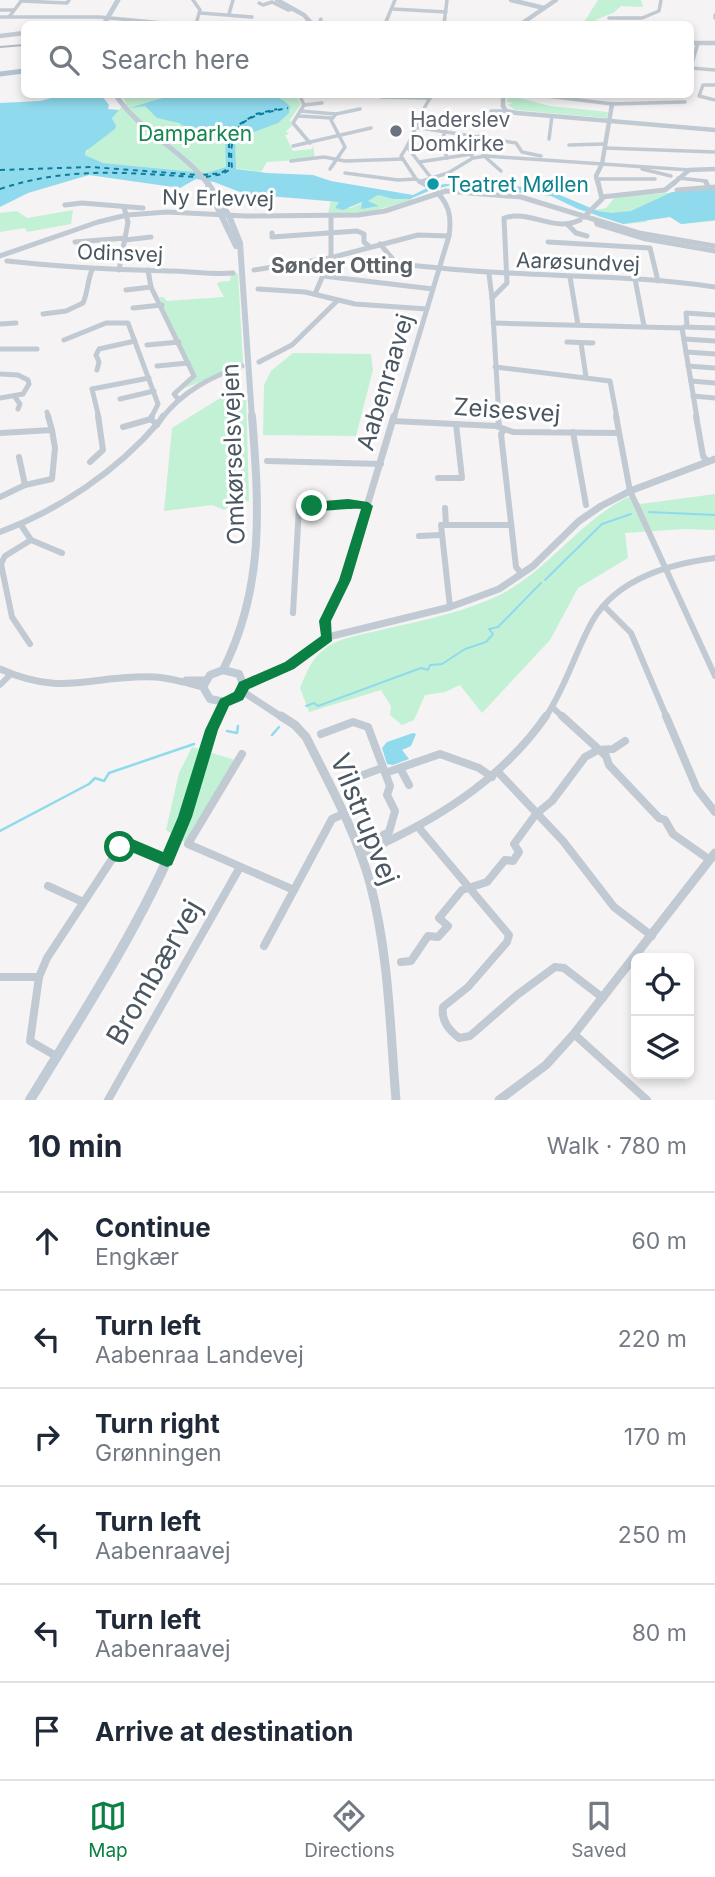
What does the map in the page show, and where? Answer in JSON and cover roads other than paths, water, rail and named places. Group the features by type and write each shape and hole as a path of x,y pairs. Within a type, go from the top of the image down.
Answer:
{"main road":[{"path":"106,21 118,0"},
{"path":"0,75 21,72"},
{"name":"Omkørselsvejen","path":"117,98 133,117 198,172 229,215 237,233 242,261 260,511 253,577 236,644 234,671"},
{"name":"Omkørselsvejen","path":"206,182 242,261"},
{"path":"212,197 229,215"},
{"path":"221,215 226,217 237,233"},
{"name":"Omkørselsvejen","path":"223,670 236,644"},
{"path":"30,1100 123,948 167,861 185,817 211,730 225,702 241,688 234,671 213,673 205,683 205,694 213,701 225,702"},
{"path":"211,730 213,701"}],"street":[{"path":"9,17 21,1 68,3 69,0"},
{"path":"197,21 200,13 195,1 205,0"},
{"path":"229,14 233,0"},
{"path":"277,0 308,21"},
{"path":"393,9 395,0"},
{"path":"444,21 447,0"},
{"path":"511,0 544,8"},
{"path":"525,21 556,0"},
{"path":"609,18 635,18 655,13 662,0"},
{"path":"259,3 263,5 272,2 288,10 293,9"},
{"path":"386,21 389,10 393,9 446,12"},
{"path":"0,10 14,10"},
{"path":"200,13 252,17"},
{"path":"0,18 38,20 40,17"},
{"path":"84,21 87,17"},
{"path":"0,18 100,17 132,21"},
{"path":"0,36 21,33"},
{"path":"694,43 715,43"},
{"path":"694,58 698,43"},
{"path":"694,69 715,70"},
{"path":"715,85 703,85 699,96 715,100"},
{"path":"301,98 304,106"},
{"path":"402,157 409,147 414,127 431,98"},
{"path":"503,98 504,109"},
{"path":"554,98 612,104 685,102"},
{"path":"602,197 596,179 602,164 613,98"},
{"path":"662,103 664,98"},
{"path":"311,144 293,123 304,106 322,103"},
{"path":"299,113 334,116 360,108"},
{"path":"491,111 504,109 552,116 715,129"},
{"path":"330,169 345,147 331,122 334,116"},
{"path":"548,138 552,116"},
{"path":"414,127 445,130 516,144 522,152 543,159"},
{"path":"293,146 371,128"},
{"path":"445,130 442,142 447,158"},
{"path":"472,156 471,145 479,136"},
{"path":"317,141 324,157"},
{"path":"569,145 715,152"},
{"path":"409,147 432,179"},
{"path":"419,162 472,156 522,156 690,170 715,169"},
{"path":"345,173 402,181 432,179 472,156"},
{"path":"486,156 501,171"},
{"path":"291,162 324,157 338,160 402,157"},
{"path":"254,270 330,258 418,235 449,236 451,214 434,190 418,180 402,157"},
{"path":"635,166 674,177 706,181 708,187"},
{"path":"635,166 638,179"},
{"path":"674,177 690,170"},
{"path":"492,298 505,286 507,275 503,218 506,216 552,225 568,225 584,217 602,197 665,190 673,186 674,177"},
{"path":"596,179 655,179"},
{"path":"677,190 715,187"},
{"path":"434,190 500,196 639,233 715,248"},
{"name":"Ny Erlevvej","path":"0,256 98,222 127,215 167,212 331,216 378,212 434,190"},
{"path":"65,205 82,203 143,208"},
{"path":"119,270 126,239 127,215 124,207"},
{"path":"315,294 330,258 331,216"},
{"path":"568,225 576,233 587,236"},
{"path":"272,233 272,237 331,231 362,232 370,247"},
{"name":"Aabenraavej","path":"328,638 325,621 345,580 449,236"},
{"path":"75,242 151,237"},
{"path":"548,242 650,248 658,281"},
{"path":"380,244 397,264 440,268"},
{"name":"Odinsvej","path":"7,261 92,270 148,270 215,275 233,273"},
{"name":"Aarøsundvej","path":"440,268 489,274 635,279 715,288"},
{"path":"43,314 66,311 83,303 87,294 86,283 92,270"},
{"path":"148,270 151,287 194,376 174,394 177,399"},
{"path":"489,274 495,367 511,525 516,567 522,574"},
{"path":"323,276 433,289"},
{"path":"570,276 578,325"},
{"path":"635,279 644,327"},
{"path":"126,290 151,287"},
{"path":"258,289 315,294 337,301 427,309"},
{"path":"259,362 277,356 295,345 337,301"},
{"path":"133,308 162,305"},
{"path":"711,460 703,456 684,327 686,313 715,315"},
{"path":"64,341 69,336 122,321 128,323 158,404 151,419"},
{"path":"0,324 16,323"},
{"path":"493,323 715,328"},
{"path":"684,339 715,341"},
{"path":"97,370 99,362 96,355 99,349 135,341"},
{"path":"148,345 179,342"},
{"path":"567,342 593,343"},
{"path":"580,343 586,377"},
{"path":"0,349 37,349"},
{"path":"686,352 715,354"},
{"path":"157,366 188,363"},
{"path":"0,532 54,511 74,497 158,423 177,399 205,381 242,366"},
{"path":"688,366 715,368"},
{"path":"495,367 610,381 630,491 715,676"},
{"path":"0,374 19,375 28,380 28,388 15,397 0,398"},
{"path":"90,462 103,450 92,389 149,378"},
{"path":"691,381 715,383"},
{"path":"120,398 154,391"},
{"path":"693,396 715,398"},
{"path":"15,397 20,404 18,408"},
{"path":"0,497 25,485 52,479 55,448 47,412"},
{"path":"123,427 151,419 158,423"},
{"name":"Zeisesvej","path":"393,421 619,433"},
{"path":"438,478 462,478 456,424"},
{"path":"0,433 52,430"},
{"path":"573,432 586,505"},
{"path":"19,457 25,485"},
{"path":"241,688 290,666 328,638 481,597 522,574 583,518 630,491 711,460"},
{"path":"267,461 381,464"},
{"path":"293,612 299,507 348,503 368,506"},
{"path":"445,508 446,525"},
{"path":"21,525 31,540"},
{"path":"450,607 440,528 446,525 511,525"},
{"path":"419,536 441,535"},
{"path":"30,644 15,628 11,619 1,564 5,556 31,540 62,552"},
{"path":"360,854 419,828 444,813 495,774 533,734 552,707 564,688 595,618 604,606 629,585 666,569 715,558"},
{"path":"604,606 631,633 697,789 715,812"},
{"path":"0,670 39,685 64,687 136,678 205,683"},
{"path":"0,685 10,675"},
{"name":"Vilstrupvej","path":"241,688 261,706 287,719 306,737 360,854 373,894 383,949 396,1100"},
{"path":"499,1100 546,1065 574,1034 712,857 673,834 665,820 659,818 598,750 552,707"},
{"path":"321,734 353,723 368,727 379,749 377,757 390,786 387,795 395,811 389,832 383,835"},
{"path":"410,963 428,936 438,937 448,926 439,918 462,890 487,882 505,860 513,861 519,852 514,844 536,814 552,801 584,758 598,750 613,749 625,741"},
{"path":"242,754 188,844 294,890"},
{"path":"344,782 383,770 400,768 440,754 495,774 563,841 614,907 652,936"},
{"path":"400,768 409,785"},
{"path":"264,946 332,819 343,814"},
{"path":"419,828 509,935 507,942 468,987 443,1007 443,1021 455,1035 459,1038 470,1036 555,967 564,968 603,998"},
{"path":"56,1056 30,1041 39,977 47,958 124,844 167,861"},
{"name":"Brombærvej","path":"108,1100 240,867"},
{"path":"48,886 83,902"},
{"path":"0,977 39,977"},
{"path":"574,1034 648,1100"}],"water":[{"path":"52,98 103,98 109,105 108,109 119,110 112,118 115,129 86,151 85,155 103,163 206,173 226,167 225,139 193,135 195,133 179,123 157,118 145,106 130,108 164,98 278,98 290,106 289,113 278,123 235,139 236,169 313,175 331,181 413,195 429,187 445,184 533,187 598,211 611,213 631,211 672,192 715,189 715,220 681,224 670,217 623,224 578,209 551,196 452,185 410,199 393,199 378,195 368,201 379,206 361,209 362,202 343,210 335,208 339,202 245,194 214,182 196,179 180,188 89,175 28,193 0,207 0,103"},
{"path":"416,734 411,746 402,750 409,759 393,765 387,764 382,748 387,742"}],"waterway":[{"path":"649,512 715,515"},
{"path":"545,580 602,524 631,514"},
{"path":"306,706 314,703 318,706 421,668 428,670 430,665 442,664 465,649 486,642 493,634 489,629 498,627 541,583"},
{"path":"227,731 237,733 238,726"},
{"path":"272,735 279,727"},
{"path":"0,831 89,784 95,778 104,781 109,773 194,744"}],"railway":[{"path":"0,47 21,45"}],"place":[{"name":"Haderslev Domkirke","path":"396,131"},
{"name":"Teatret Møllen","path":"433,184"}],"district":[{"name":"Sønder Otting","path":"342,265"}],"park label":[{"name":"Damparken","path":"195,133"}]}
